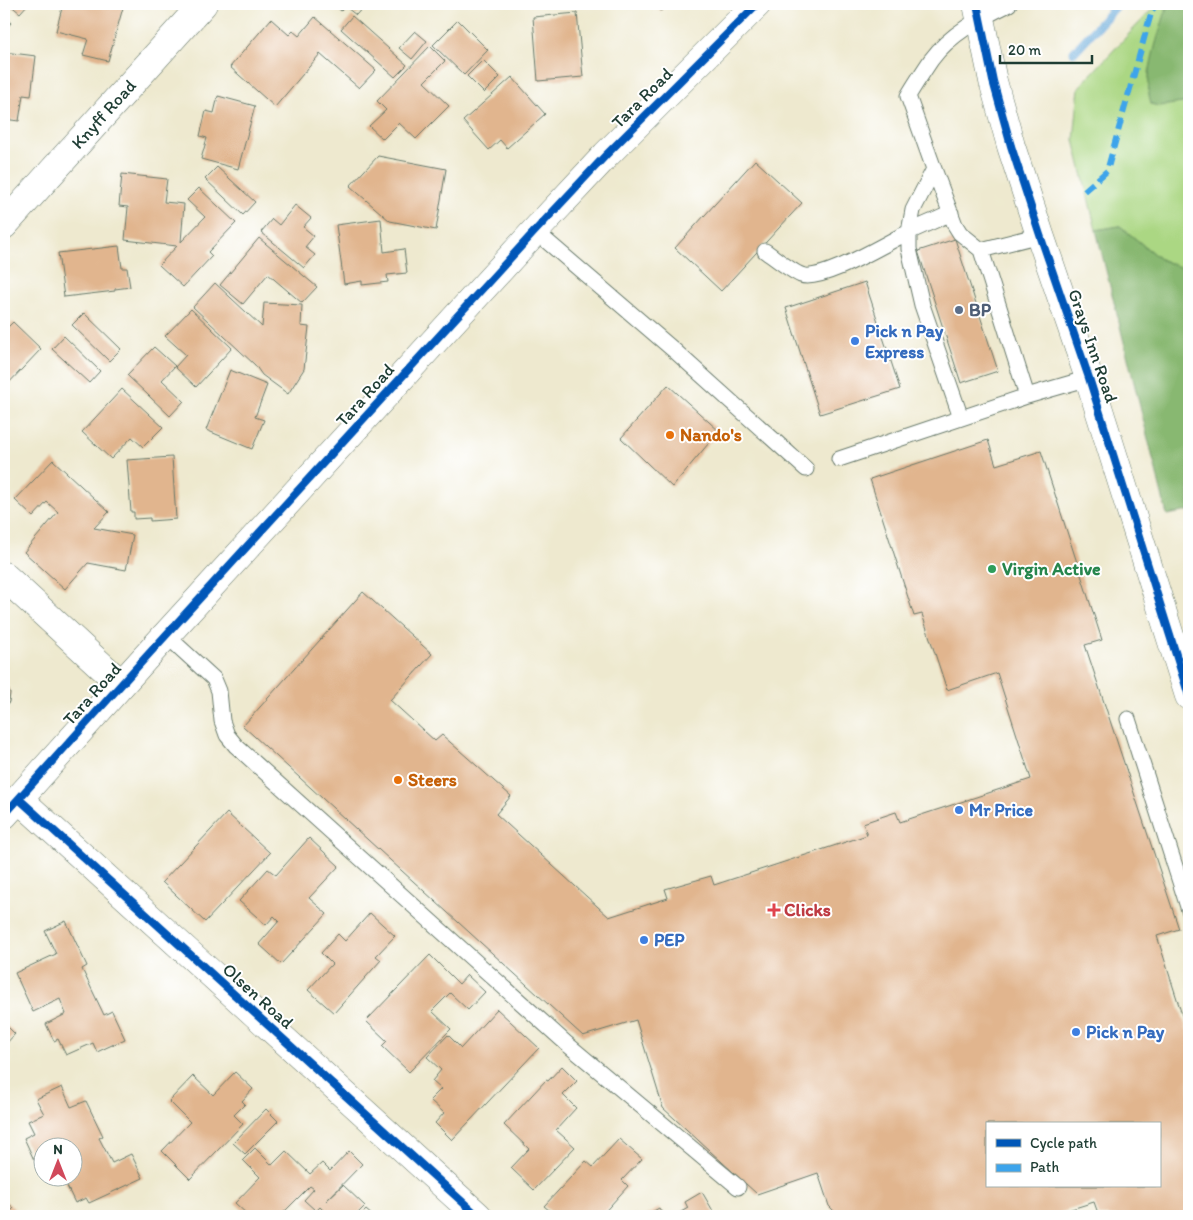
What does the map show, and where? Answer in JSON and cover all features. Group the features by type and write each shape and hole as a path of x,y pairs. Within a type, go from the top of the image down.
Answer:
{"street":[{"name":"Knyff Road","path":"4,225 203,4"},
{"name":"Tara Road","path":"11,807 535,231 606,155 757,4"},
{"name":"Grays Inn Road","path":"978,11 993,82 1011,146 1089,378 1189,696"},
{"path":"4,576 121,684"},
{"name":"Olsen Road","path":"11,807 478,1216"}],"lane":[{"path":"1009,4 978,11 932,59 908,96 956,225 960,233 981,250 1027,396"},
{"path":"934,169 913,210 908,232 909,249 922,305 961,418"},
{"path":"766,251 801,275 812,276 848,264 908,232 951,213"},
{"path":"535,231 676,352 806,469"},
{"path":"981,250 1040,235"},
{"path":"839,459 1027,396 1089,378"},
{"path":"166,635 214,679 219,691 222,721 227,735 236,746 568,1044 738,1187"},
{"path":"1128,719 1189,910"}],"green space":[{"path":"1157,4 1168,4 1149,72 1151,104 1159,106 1189,102 1189,271 1160,259 1120,226 1096,230 1074,140 1079,87"},
{"path":"1168,4 1189,4 1189,102 1159,106 1151,104 1149,93 1150,67"},
{"path":"1120,226 1160,259 1189,271 1189,511 1167,515 1096,230"}],"building":[{"path":"9,4 28,4 20,13"},
{"path":"63,4 124,4 108,61 83,55 88,39 56,31"},
{"path":"333,4 347,4 341,11"},
{"path":"350,4 366,4 356,15 347,8"},
{"path":"653,4 667,4 661,11"},
{"path":"577,13 583,77 538,81 533,17"},
{"path":"4,16 11,23 4,31"},
{"path":"352,16 407,65 395,77 341,29"},
{"path":"315,17 376,70 359,88 320,54 275,107 230,67 271,19 289,35 293,31 299,36"},
{"path":"458,20 488,50 464,75 433,45"},
{"path":"415,31 427,41 412,59 399,48"},
{"path":"430,46 445,61 424,82 449,106 416,139 399,123 383,139 369,126 386,110 377,101"},
{"path":"4,52 36,56 31,96 23,95 19,121 4,119"},
{"path":"483,60 500,77 484,93 467,76"},
{"path":"512,77 545,114 507,148 500,140 489,150 463,121"},
{"path":"218,96 255,106 238,169 201,159 207,138 200,136 206,111 214,113"},
{"path":"378,156 446,169 436,230 390,221 350,186"},
{"path":"755,160 802,203 721,291 675,248"},
{"path":"217,167 255,202 243,215 205,179"},
{"path":"122,174 167,179 164,202 184,204 181,242 205,217 187,200 199,188 236,223 208,252 212,256 183,287 159,265 177,246 125,240 128,207 119,206"},
{"path":"295,205 311,218 303,227 314,236 305,247 315,255 304,268 261,232 272,219 279,225"},
{"path":"381,219 384,252 404,249 407,273 387,275 388,282 362,285 362,281 344,284 336,225"},
{"path":"259,238 317,287 302,303 268,274 243,304 220,285"},
{"path":"955,239 998,371 961,383 918,251"},
{"path":"119,246 122,268 127,268 130,287 115,289 115,291 64,297 58,253"},
{"path":"865,282 900,389 820,414 786,308"},
{"path":"215,283 262,327 264,303 302,305 301,326 309,327 304,369 288,394 262,375 255,365 193,307"},
{"path":"191,309 232,348 196,387 175,367 186,355 165,336"},
{"path":"84,313 121,349 109,361 72,325"},
{"path":"13,322 41,349 4,388 4,331"},
{"path":"64,336 100,371 89,383 52,349"},
{"path":"154,347 175,366 162,380 184,401 170,416 127,375"},
{"path":"230,370 267,385 255,417 264,420 252,449 206,430"},
{"name":"Nando's","path":"668,385 719,431 672,487 621,438"},
{"path":"122,389 163,427 143,447 132,437 111,459 82,432"},
{"path":"988,440 996,465 1041,451 1102,640 1085,645 1179,929 1157,936 1189,1037 1189,1216 1099,1216 1094,1202 1049,1216 839,1216 829,1206 818,1173 757,1194 663,1108 636,1020 583,1036 243,726 363,592 432,654 390,700 435,741 442,735 511,796 496,814 609,917 668,898 665,889 711,876 714,885 867,835 863,823 896,812 900,822 1031,779 997,673 947,690 922,614 914,616 870,479"},
{"path":"172,457 176,519 150,521 150,518 134,519 134,512 131,512 127,460"},
{"path":"53,460 109,512 94,528 133,535 126,570 88,563 65,589 24,552 58,512 47,502 33,517 15,500"},
{"path":"4,665 7,666 4,677"},
{"path":"4,683 10,693 9,702 4,711"},
{"path":"227,813 270,853 205,922 162,882"},
{"path":"309,838 339,866 309,898 327,914 281,964 259,944 279,921 274,916 266,925 239,901 268,869 276,875"},
{"path":"370,913 395,936 376,956 381,960 334,1013 308,990 332,964 321,953 338,934 345,941"},
{"path":"66,921 87,966 82,969 104,1015 112,1011 125,1039 97,1052 93,1043 66,1055 58,1039 54,1041 46,1024 66,1014 60,999 33,1012 15,973 56,954 45,931"},
{"path":"430,955 459,984 467,975 485,992 468,1010 450,993 432,1011 451,1029 409,1072 382,1046 387,1041 366,1021"},
{"path":"497,1009 539,1048 452,1140 435,1123 444,1113 430,1100 441,1089 432,1081 441,1070 427,1057 448,1035 461,1048"},
{"path":"4,1023 15,1034 4,1046"},
{"path":"562,1066 577,1081 563,1095 576,1108 556,1130 575,1147 534,1190 511,1168 529,1149 504,1125 546,1080 548,1081"},
{"path":"235,1072 253,1089 242,1101 245,1104 234,1115 243,1124 190,1179 162,1151 190,1122 169,1101 193,1076 213,1095"},
{"path":"62,1087 71,1107 86,1101 103,1136 99,1138 112,1163 131,1154 143,1178 89,1203 86,1198 75,1203 68,1188 82,1188 82,1138 32,1138 32,1156 24,1138 34,1133 28,1121 44,1114 36,1099"},
{"path":"266,1109 278,1121 245,1154 233,1143"},
{"path":"619,1139 642,1159 622,1180 628,1186 601,1216 556,1216 544,1206 586,1161 593,1167"},
{"path":"255,1148 272,1165 286,1151 310,1174 322,1163 330,1171 349,1151 362,1164 326,1201 343,1185 365,1206 355,1216 329,1216 320,1207 316,1211 304,1200 314,1189 310,1186 280,1216 249,1216 235,1203 260,1177 243,1160"},
{"path":"702,1192 716,1216 674,1216 688,1208 685,1202"},
{"path":"5,1201 14,1208 8,1214 11,1216 4,1216"},
{"path":"659,1208 664,1216 645,1216"},
{"path":"366,1210 373,1216 360,1216"}],"waterway":[{"path":"1074,52 1118,4"}],"marked path":[{"path":"1084,191 1107,171 1152,10 1157,4"}],"cycle path":[{"path":"4,815 535,231 606,155 757,4"},
{"path":"977,4 993,81 1011,146 1089,378 1189,696"},
{"path":"19,799 478,1216"}],"place":[{"name":"BP","path":"959,310"},
{"name":"Pick n Pay Express","path":"855,341"},
{"name":"Nando's","path":"670,435"},
{"name":"Virgin Active","path":"992,569"},
{"name":"Steers","path":"398,780"},
{"name":"Mr Price","path":"959,810"},
{"name":"Clicks","path":"774,910"},
{"name":"PEP","path":"644,940"},
{"name":"Pick n Pay","path":"1076,1032"}]}
